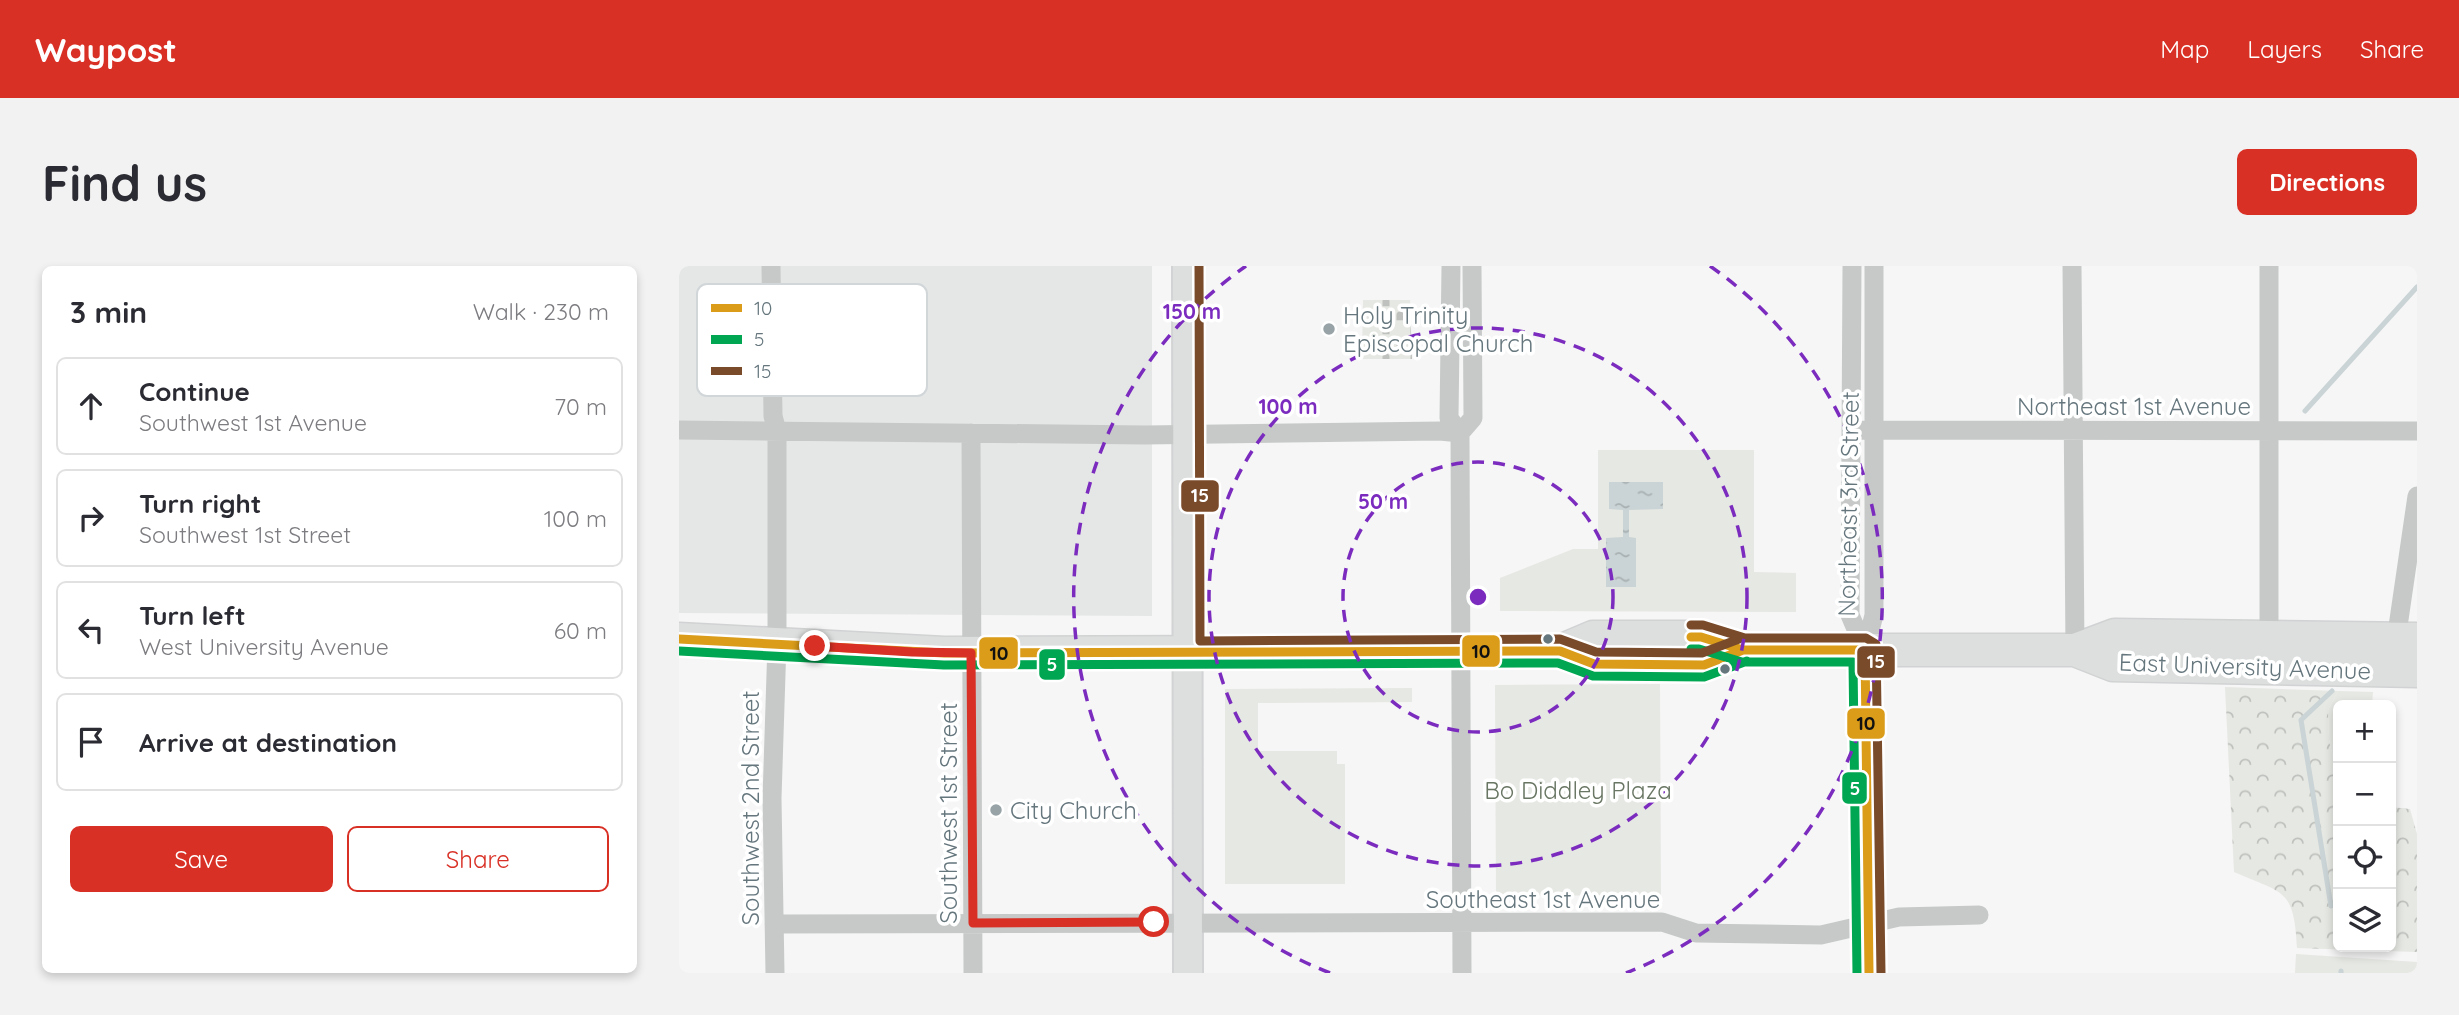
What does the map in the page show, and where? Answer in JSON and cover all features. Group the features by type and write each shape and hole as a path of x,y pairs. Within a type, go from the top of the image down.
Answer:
{"main road":[{"path":"1187,266 1188,973"},
{"name":"East University Avenue","path":"679,639 971,653 1560,650 1594,664 1704,665 1743,650 2075,650 2115,635 2406,639"},
{"path":"1865,650 1869,973"},
{"name":"East University Avenue","path":"2075,650 2113,665 2406,671"}],"street":[{"name":"Southwest 2nd Street","path":"771,266 771,284"},
{"path":"1451,266 1449,418 1460,433 1462,973"},
{"path":"1460,433 1473,418 1472,266"},
{"name":"Northeast 3rd Street","path":"1852,266 1850,615 1865,650"},
{"name":"Northeast 3rd Street","path":"1865,650 1874,615 1874,266"},
{"path":"2071,266 2075,650"},
{"path":"2269,266 2269,636"},
{"name":"Southwest 2nd Street","path":"773,396 777,431 777,643 772,798 775,973"},
{"path":"679,430 1055,434 1460,433"},
{"name":"Northeast 1st Avenue","path":"1851,430 2417,431"},
{"name":"Southwest 1st Street","path":"971,433 973,973"},
{"path":"2406,671 2417,496"},
{"name":"Southeast 1st Avenue","path":"774,924 1662,922 1696,933 1821,934 1899,917 1979,915"}],"shaded area":[{"path":"679,266 1152,266 1152,616 679,613"}],"green space":[{"path":"1363,300 1410,300 1412,359 1362,359"},
{"path":"1598,450 1754,450 1754,572 1796,573 1796,612 1500,611 1500,578 1573,549 1598,549"},
{"name":"Bo Diddley Plaza","path":"1660,684 1661,895 1496,896 1495,685"},
{"path":"2225,687 2338,691 2328,710 2329,740 2333,757 2333,949 2297,948 2289,903 2275,890 2234,872"},
{"path":"1412,688 1412,702 1258,703 1258,751 1337,751 1337,764 1345,764 1345,884 1225,884 1225,689"},
{"path":"2338,691 2373,692 2372,700 2333,700"},
{"path":"2333,700 2333,757 2329,740 2328,710"},
{"path":"2396,808 2410,809 2417,834 2417,952 2396,951"},
{"path":"2296,954 2417,962 2417,973 2295,973"}],"water":[{"path":"1609,482 1663,482 1663,509 1629,510 1629,537 1636,538 1636,587 1606,587 1606,538 1623,537 1623,510 1609,509"}],"waterway":[{"path":"2305,411 2417,287"},
{"path":"2331,906 2301,720 2332,691"}],"transit line":[{"name":"15","path":"1199,266 1200,641 1560,639 1596,652 1702,653 1739,639"},
{"name":"15","path":"1691,625 1703,625 1745,638 1866,638 1876,644 1881,973"},
{"name":"10","path":"1691,637 1701,637 1743,650 1865,650 1869,973"},
{"name":"10","path":"679,639 944,653 1560,651 1594,664 1704,665 1743,650"},
{"name":"5","path":"1691,649 1742,662 1853,662 1857,973"},
{"name":"5","path":"679,651 944,665 1558,663 1593,676 1704,677 1747,661"}],"place":[{"name":"Holy Trinity Episcopal Church","path":"1329,329"},
{"name":"City Church","path":"996,810"}],"route":[{"path":"815,646 971,653 973,923 1154,922"}]}
